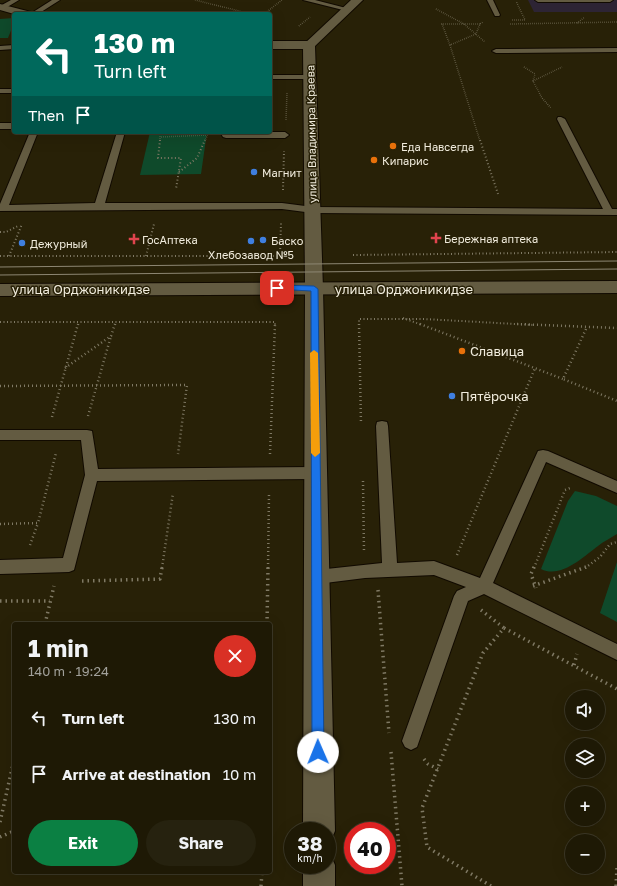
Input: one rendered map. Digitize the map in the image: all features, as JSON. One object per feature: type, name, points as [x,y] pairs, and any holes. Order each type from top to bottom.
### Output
[{"type":"street","points":[[272,45],[309,45],[352,4]]},
{"type":"street","points":[[1,8],[18,12]]},
{"type":"street","name":"улица Владимира Краева","points":[[309,45],[313,210],[319,822]]},
{"type":"street","name":"улица Орджоникидзе","points":[[0,290],[617,287]]},
{"type":"street","points":[[319,874],[319,886]]},
{"type":"lane","points":[[1,8],[16,0]]},
{"type":"lane","points":[[36,12],[57,0]]},
{"type":"lane","points":[[306,0],[352,4]]},
{"type":"lane","points":[[490,0],[497,15]]},
{"type":"lane","points":[[538,0],[610,0]]},
{"type":"lane","points":[[0,48],[12,47]]},
{"type":"lane","points":[[496,51],[617,50]]},
{"type":"lane","points":[[272,77],[310,77]]},
{"type":"lane","points":[[0,91],[12,91]]},
{"type":"lane","points":[[560,119],[613,212]]},
{"type":"lane","points":[[0,126],[12,126]]},
{"type":"lane","points":[[33,134],[2,208],[99,206],[282,206],[313,210],[613,212]]},
{"type":"lane","points":[[99,206],[120,134]]},
{"type":"lane","points":[[255,134],[285,135]]},
{"type":"lane","points":[[382,426],[390,570]]},
{"type":"lane","points":[[0,435],[87,435],[92,475],[69,565],[0,566]]},
{"type":"lane","points":[[411,741],[462,596],[484,586],[543,455],[617,487]]},
{"type":"lane","points":[[92,475],[316,473]]},
{"type":"lane","points":[[316,577],[365,571],[434,568],[484,586],[617,652]]},
{"type":"path","points":[[195,0],[243,12]]},
{"type":"path","points":[[267,12],[282,0]]},
{"type":"path","points":[[512,20],[525,20],[516,1]]},
{"type":"path","points":[[436,9],[464,24],[496,51],[535,74],[533,81],[542,98],[560,119]]},
{"type":"path","points":[[577,23],[584,17]]},
{"type":"path","points":[[508,24],[617,22]]},
{"type":"path","points":[[438,24],[487,24]]},
{"type":"path","points":[[442,24],[504,211]]},
{"type":"path","points":[[450,45],[476,34],[480,24]]},
{"type":"path","points":[[146,256],[154,224],[173,206],[181,158],[158,158],[160,137],[207,136],[219,134]]},
{"type":"path","points":[[179,172],[191,165],[198,158],[207,136]]},
{"type":"path","points":[[8,256],[22,224]]},
{"type":"path","points":[[353,255],[617,252]]},
{"type":"path","points":[[0,256],[280,256]]},
{"type":"path","points":[[400,317],[617,400]]},
{"type":"path","points":[[361,430],[359,319],[400,317],[586,329],[617,328]]},
{"type":"path","points":[[0,322],[275,322]]},
{"type":"path","points":[[0,524],[38,523],[65,368],[79,322]]},
{"type":"path","points":[[83,435],[116,322]]},
{"type":"path","points":[[563,379],[586,329]]},
{"type":"path","points":[[65,368],[111,336]]},
{"type":"path","points":[[449,573],[535,368]]},
{"type":"path","points":[[362,476],[365,571],[377,584],[390,735]]},
{"type":"path","points":[[537,591],[531,574],[565,490],[576,486]]},
{"type":"path","points":[[527,585],[534,586],[582,569],[600,557],[610,544],[617,542]]},
{"type":"path","points":[[45,622],[59,566]]},
{"type":"path","points":[[462,596],[504,628],[617,689]]},
{"type":"path","points":[[0,601],[50,601]]},
{"type":"path","points":[[491,886],[427,847],[422,808],[483,653],[504,628]]},
{"type":"path","points":[[391,751],[402,886]]},
{"type":"path","points":[[0,822],[12,769]]},
{"type":"path","points":[[0,837],[12,831]]},
{"type":"path","points":[[616,886],[617,868]]},
{"type":"path","points":[[261,886],[262,874]]},
{"type":"shaded area","points":[[528,0],[617,0],[617,12],[534,12]]},
{"type":"green space","points":[[12,18],[12,28],[8,38],[0,38],[0,19]]},
{"type":"green space","points":[[150,134],[207,134],[201,174],[140,175]]},
{"type":"green space","points":[[575,491],[596,496],[617,506],[617,534],[600,544],[579,561],[564,569],[549,571],[541,569],[568,501]]},
{"type":"green space","points":[[617,562],[617,622],[600,613]]},
{"type":"tram line","points":[[0,267],[617,261]]},
{"type":"tram line","points":[[0,275],[617,269]]},
{"type":"slow traffic","points":[[314,353],[315,453]]},
{"type":"place","name":"Еда Навсегда","points":[[393,146]]},
{"type":"place","name":"Кипарис","points":[[374,160]]},
{"type":"place","name":"Магнит","points":[[254,172]]},
{"type":"place","name":"Бережная аптека","points":[[436,238]]},
{"type":"place","name":"ГосАптека","points":[[134,239]]},
{"type":"place","name":"Баско","points":[[263,240]]},
{"type":"place","name":"Хлебозавод №5","points":[[251,241]]},
{"type":"place","name":"Дежурный","points":[[22,243]]},
{"type":"place","name":"Славица","points":[[462,351]]},
{"type":"place","name":"Пятёрочка","points":[[452,396]]},
{"type":"route","points":[[277,288],[314,289],[318,752]]}]
